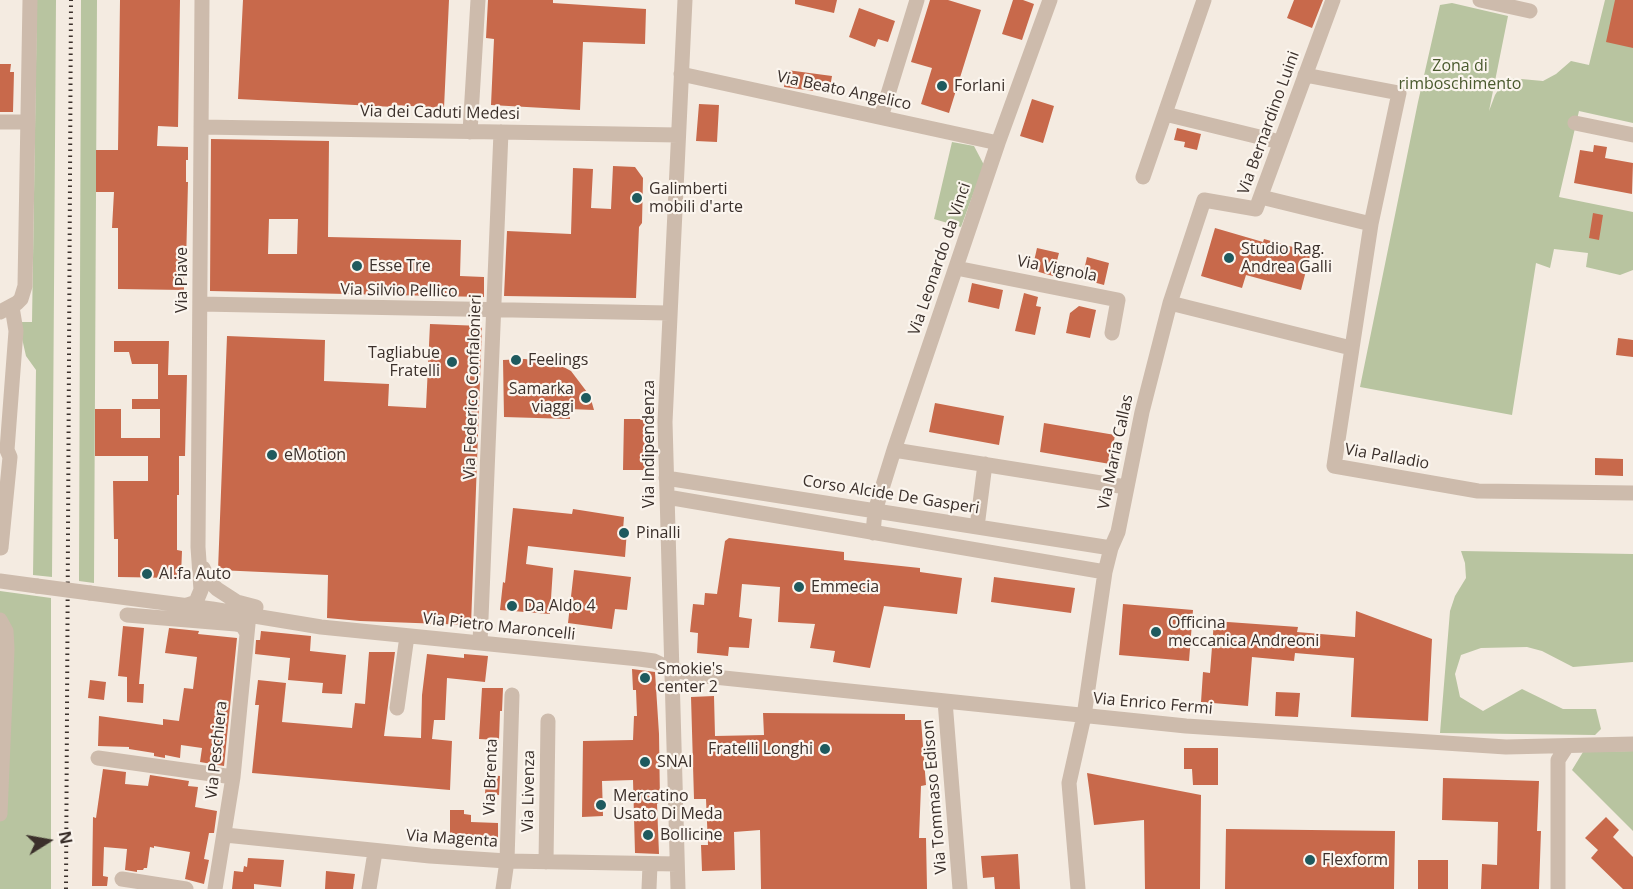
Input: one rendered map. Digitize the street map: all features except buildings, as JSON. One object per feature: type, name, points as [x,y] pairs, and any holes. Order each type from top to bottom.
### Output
[{"type":"street","points":[[1,548],[10,457],[7,450],[16,331],[6,309],[21,299],[25,286],[30,0]]},
{"type":"street","name":"Via Piave","points":[[198,554],[202,0]]},
{"type":"street","points":[[470,132],[478,0]]},
{"type":"street","name":"Via Indipendenza","points":[[678,889],[665,415],[685,0]]},
{"type":"street","points":[[881,117],[917,0]]},
{"type":"street","name":"Via Leonardo da Vinci","points":[[873,533],[875,511],[894,450],[998,142],[1050,0]]},
{"type":"street","points":[[1143,177],[1204,0]]},
{"type":"street","name":"Via Bernardino Luini","points":[[1204,200],[1256,209],[1333,0]]},
{"type":"street","points":[[1480,0],[1530,11]]},
{"type":"street","name":"Via Beato Angelico","points":[[681,75],[998,142]]},
{"type":"street","points":[[1170,303],[1351,348],[1371,225],[1399,93],[1305,75]]},
{"type":"street","points":[[1165,114],[1280,142]]},
{"type":"street","points":[[0,122],[28,122]]},
{"type":"street","points":[[1575,123],[1633,135]]},
{"type":"street","name":"Via dei Caduti Medesi","points":[[201,127],[678,135]]},
{"type":"street","name":"Via Federico Confalonieri","points":[[480,643],[501,132]]},
{"type":"street","points":[[1261,197],[1371,225]]},
{"type":"street","name":"Via Maria Callas","points":[[1078,889],[1069,783],[1084,716],[1105,572],[1118,532],[1142,412],[1170,303],[1204,200]]},
{"type":"street","name":"Via Vignola","points":[[956,268],[1118,300],[1112,333]]},
{"type":"street","name":"Via Silvio Pellico","points":[[200,304],[669,313]]},
{"type":"street","name":"Via Palladio","points":[[1351,348],[1334,466],[1478,491],[1633,493]]},
{"type":"street","points":[[894,450],[1126,487]]},
{"type":"street","points":[[977,527],[985,465]]},
{"type":"street","name":"Corso Alcide De Gasperi","points":[[666,478],[1111,548]]},
{"type":"street","points":[[667,497],[1105,572]]},
{"type":"street","points":[[164,603],[182,599],[191,590],[197,574],[198,554]]},
{"type":"street","points":[[184,606],[196,602],[200,594],[198,554]]},
{"type":"street","name":"Via Pietro Maroncelli","points":[[198,554],[210,581],[225,595],[237,602],[284,613],[321,627]]},
{"type":"street","name":"Via Pietro Maroncelli","points":[[0,581],[321,627],[639,658],[654,661],[671,669]]},
{"type":"street","points":[[127,615],[236,624],[242,625],[247,633]]},
{"type":"street","name":"Via Peschiera","points":[[215,889],[233,777],[249,615]]},
{"type":"street","points":[[0,620],[6,631],[8,649],[0,814]]},
{"type":"street","points":[[397,708],[407,636]]},
{"type":"street","name":"Via Enrico Fermi","points":[[671,669],[695,675],[1186,726],[1506,747],[1633,744]]},
{"type":"street","name":"Via Brenta","points":[[503,889],[507,861],[512,695]]},
{"type":"street","name":"Via Tommaso Edison","points":[[945,702],[960,889]]},
{"type":"street","name":"Via Livenza","points":[[546,862],[548,721]]},
{"type":"street","points":[[1558,889],[1558,760],[1567,746]]},
{"type":"street","points":[[98,758],[233,777]]},
{"type":"street","name":"Via Magenta","points":[[225,835],[375,852],[507,861],[677,864]]},
{"type":"street","points":[[369,889],[375,852]]},
{"type":"street","points":[[649,889],[650,864]]},
{"type":"street","points":[[122,879],[186,889]]},
{"type":"green space","points":[[37,0],[56,0],[52,577],[33,575],[36,370],[26,356],[21,334],[21,322],[32,322]]},
{"type":"green space","points":[[81,0],[97,0],[94,583],[79,581]]},
{"type":"green space","name":"Zona di rimboschimento","points":[[1605,0],[1633,0],[1633,123],[1579,111],[1559,197],[1633,212],[1633,270],[1620,275],[1586,267],[1588,253],[1554,249],[1550,268],[1536,263],[1512,415],[1360,387],[1440,5],[1452,3],[1508,16],[1489,111],[1502,84],[1510,78],[1543,81],[1556,74],[1571,61],[1589,65]]},
{"type":"green space","points":[[952,142],[974,146],[984,165],[961,227],[934,219]]},
{"type":"green space","points":[[1461,551],[1633,554],[1633,662],[1573,667],[1542,651],[1527,647],[1481,648],[1461,655],[1455,674],[1460,697],[1483,711],[1522,689],[1563,709],[1596,709],[1601,729],[1595,735],[1440,733],[1450,611],[1455,596],[1466,578]]},
{"type":"green space","points":[[0,591],[51,598],[51,889],[0,889]]},
{"type":"green space","points":[[1633,751],[1633,831],[1572,770],[1583,752]]},
{"type":"railway","points":[[66,889],[71,0]]},
{"type":"place","name":"Forlani","points":[[942,86]]},
{"type":"place","name":"Galimberti mobili d'arte","points":[[637,198]]},
{"type":"place","name":"Studio Rag. Andrea Galli","points":[[1229,258]]},
{"type":"place","name":"Esse Tre","points":[[357,266]]},
{"type":"place","name":"Feelings","points":[[516,360]]},
{"type":"place","name":"Tagliabue Fratelli","points":[[452,362]]},
{"type":"place","name":"Samarka viaggi","points":[[586,398]]},
{"type":"place","name":"eMotion","points":[[272,455]]},
{"type":"place","name":"Pinalli","points":[[624,533]]},
{"type":"place","name":"Al.fa Auto","points":[[147,574]]},
{"type":"place","name":"Emmecia","points":[[799,587]]},
{"type":"place","name":"Da Aldo 4","points":[[512,606]]},
{"type":"place","name":"Officina meccanica Andreoni","points":[[1156,632]]},
{"type":"place","name":"Smokie's center 2","points":[[645,678]]},
{"type":"place","name":"Fratelli Longhi","points":[[825,749]]},
{"type":"place","name":"SNAI","points":[[645,762]]},
{"type":"place","name":"Mercatino Usato Di Meda","points":[[601,805]]},
{"type":"place","name":"Bollicine","points":[[648,835]]},
{"type":"place","name":"Flexform","points":[[1310,860]]}]
